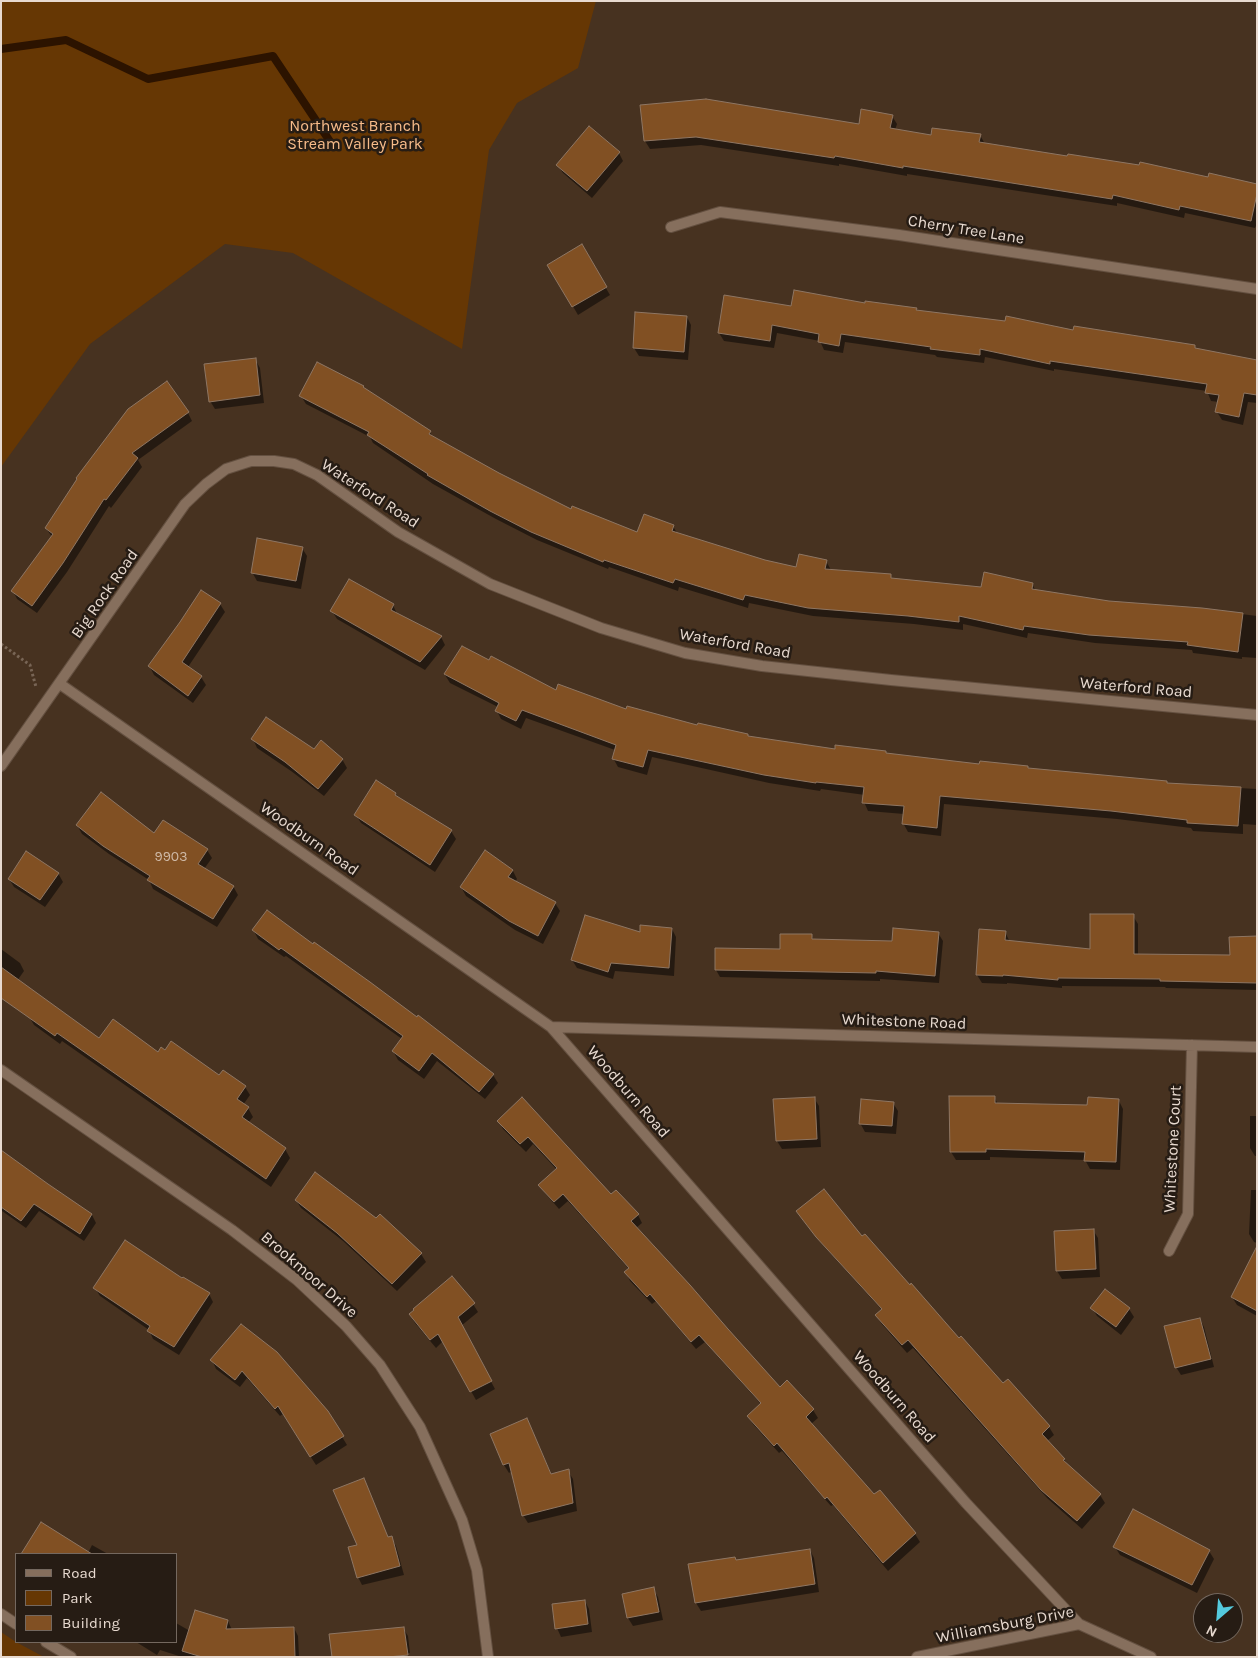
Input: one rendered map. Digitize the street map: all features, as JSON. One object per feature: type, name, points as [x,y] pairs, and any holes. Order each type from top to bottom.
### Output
[{"type":"street","name":"Cherry Tree Lane","points":[[671,227],[720,212],[899,235],[1257,289]]},
{"type":"street","name":"Waterford Road","points":[[252,461],[274,460],[294,464],[318,475],[398,532],[490,584],[601,628],[686,653],[762,666],[1257,715]]},
{"type":"street","name":"Big Rock Road","points":[[1,766],[185,504],[206,484],[226,469],[252,461]]},
{"type":"street","name":"Woodburn Road","points":[[60,684],[551,1027],[966,1503],[1080,1624]]},
{"type":"street","name":"Whitestone Road","points":[[551,1027],[1257,1047]]},
{"type":"street","name":"Whitestone Court","points":[[1169,1251],[1188,1214],[1192,1045]]},
{"type":"street","name":"Brookmoor Drive","points":[[1,1070],[232,1230],[297,1280],[346,1326],[380,1365],[420,1427],[462,1520],[477,1570],[488,1657]]},
{"type":"street","points":[[1,1614],[15,1623]]},
{"type":"street","name":"Williamsburg Drive","points":[[917,1657],[1080,1624],[1151,1657]]},
{"type":"street","points":[[48,1643],[71,1657]]},
{"type":"path","points":[[1,644],[30,665],[35,686],[50,698]]},
{"type":"green space","name":"Northwest Branch Stream Valley Park","points":[[1,1],[596,1],[578,68],[517,103],[489,150],[462,349],[293,253],[225,244],[90,344],[1,467]]},
{"type":"green space","points":[[1,1632],[15,1643],[44,1657],[1,1657]]},
{"type":"building","points":[[706,99],[859,124],[861,109],[893,115],[890,128],[931,135],[932,128],[981,134],[979,142],[1139,165],[1140,162],[1208,177],[1209,173],[1257,184],[1257,194],[1251,221],[1180,206],[1179,210],[1113,195],[1112,199],[903,166],[903,168],[835,156],[834,158],[696,137],[644,141],[640,105]]},
{"type":"building","points":[[589,126],[620,152],[587,191],[556,165]]},
{"type":"building","points":[[582,244],[607,287],[572,307],[547,265]]},
{"type":"building","points":[[794,290],[865,303],[865,301],[917,308],[916,310],[1005,321],[1006,316],[1073,330],[1074,326],[1195,345],[1195,348],[1257,360],[1257,395],[1244,393],[1239,417],[1215,412],[1219,395],[1205,393],[1207,384],[1050,361],[1050,364],[980,349],[980,355],[930,349],[931,347],[841,334],[839,346],[818,342],[819,334],[772,325],[770,341],[718,333],[724,295],[791,306]]},
{"type":"building","points":[[635,312],[687,316],[684,352],[633,348]]},
{"type":"building","points":[[256,358],[260,395],[209,402],[204,364]]},
{"type":"building","points":[[317,362],[364,386],[431,431],[429,434],[499,473],[571,509],[572,506],[637,532],[644,514],[674,525],[672,531],[765,560],[796,567],[799,554],[827,560],[825,569],[891,574],[891,578],[981,587],[984,572],[1033,583],[1032,589],[1109,601],[1243,613],[1238,652],[1187,645],[1188,642],[1089,635],[1024,626],[1023,630],[959,616],[959,622],[808,608],[745,595],[743,600],[675,579],[673,583],[604,560],[603,562],[531,532],[490,511],[427,475],[367,435],[369,432],[299,396]]},
{"type":"building","points":[[167,381],[189,412],[132,453],[138,458],[106,500],[104,499],[63,563],[32,606],[11,591],[53,534],[45,528],[76,478],[128,409]]},
{"type":"building","points":[[257,538],[303,547],[296,581],[251,573]]},
{"type":"building","points":[[349,579],[394,604],[391,610],[442,636],[420,662],[330,611]]},
{"type":"building","points":[[201,590],[221,603],[182,662],[202,676],[188,696],[148,666]]},
{"type":"building","points":[[462,646],[489,660],[491,656],[556,690],[558,684],[626,709],[627,706],[697,725],[698,723],[748,734],[748,736],[835,749],[835,745],[979,764],[980,761],[1028,766],[1028,768],[1167,781],[1167,783],[1241,787],[1238,826],[1187,823],[1187,820],[1111,811],[940,796],[937,828],[902,824],[904,806],[862,803],[864,787],[816,783],[764,775],[648,750],[643,767],[612,759],[616,745],[522,710],[516,721],[495,711],[499,703],[444,674]]},
{"type":"building","points":[[266,717],[314,749],[321,740],[343,759],[318,789],[285,762],[251,739]]},
{"type":"building","points":[[376,780],[396,793],[395,795],[452,830],[430,865],[354,815]]},
{"type":"building","points":[[101,792],[154,833],[163,820],[208,849],[198,864],[234,886],[213,919],[147,880],[150,876],[103,846],[76,825]]},
{"type":"building","points":[[485,850],[513,870],[508,877],[556,902],[538,936],[509,921],[460,887]]},
{"type":"building","points":[[26,851],[59,873],[40,900],[8,879]]},
{"type":"building","points":[[267,910],[417,1017],[418,1015],[494,1074],[479,1092],[432,1053],[419,1071],[392,1051],[403,1036],[281,948],[279,950],[252,930]]},
{"type":"building","points":[[1090,914],[1134,914],[1134,954],[1230,955],[1229,937],[1257,936],[1257,983],[1160,981],[1160,979],[1058,978],[1058,980],[1003,975],[976,975],[979,929],[1006,931],[1005,940],[1090,949]]},
{"type":"building","points":[[585,915],[640,932],[640,925],[672,928],[669,968],[611,963],[608,972],[571,960]]},
{"type":"building","points":[[893,928],[939,932],[935,976],[876,971],[876,973],[715,970],[715,948],[780,949],[780,934],[812,934],[812,939],[892,941]]},
{"type":"building","points":[[1,967],[99,1038],[113,1019],[158,1052],[161,1047],[165,1050],[171,1041],[219,1075],[223,1070],[246,1086],[237,1099],[249,1107],[242,1117],[286,1148],[266,1179],[57,1033],[55,1036],[1,998]]},
{"type":"building","points":[[949,1096],[995,1096],[995,1103],[1087,1105],[1088,1097],[1119,1099],[1116,1162],[1084,1161],[1085,1152],[986,1149],[986,1152],[950,1152]]},
{"type":"building","points":[[522,1097],[611,1194],[616,1190],[639,1214],[631,1221],[780,1387],[787,1380],[814,1409],[806,1417],[874,1494],[880,1490],[916,1533],[883,1563],[827,1497],[825,1499],[777,1443],[774,1446],[747,1416],[761,1403],[699,1335],[691,1342],[650,1294],[647,1297],[624,1272],[629,1268],[563,1194],[554,1202],[538,1185],[557,1168],[528,1137],[520,1144],[497,1121]]},
{"type":"building","points":[[815,1097],[817,1139],[776,1141],[773,1099]]},
{"type":"building","points":[[861,1099],[894,1102],[892,1126],[859,1124]]},
{"type":"building","points":[[1,1150],[92,1214],[80,1234],[34,1204],[21,1221],[1,1207]]},
{"type":"building","points":[[315,1172],[376,1218],[380,1214],[422,1253],[392,1284],[337,1233],[295,1200]]},
{"type":"building","points":[[824,1189],[862,1236],[865,1234],[959,1338],[961,1336],[1003,1383],[1008,1379],[1050,1426],[1042,1434],[1065,1459],[1063,1460],[1101,1494],[1077,1521],[1041,1490],[908,1340],[902,1345],[875,1315],[882,1309],[816,1237],[796,1211]]},
{"type":"building","points":[[1094,1229],[1096,1269],[1056,1271],[1054,1231]]},
{"type":"building","points":[[125,1240],[182,1278],[210,1293],[174,1347],[147,1331],[150,1326],[93,1288]]},
{"type":"building","points":[[1257,1246],[1257,1311],[1231,1297]]},
{"type":"building","points":[[452,1276],[475,1303],[458,1317],[492,1381],[470,1392],[438,1334],[430,1340],[409,1314]]},
{"type":"building","points":[[1105,1289],[1130,1308],[1116,1327],[1090,1308]]},
{"type":"building","points":[[1200,1318],[1211,1359],[1175,1368],[1164,1326]]},
{"type":"building","points":[[241,1324],[277,1352],[328,1411],[344,1436],[310,1457],[278,1406],[275,1409],[242,1371],[235,1380],[210,1360]]},
{"type":"building","points":[[527,1418],[551,1474],[569,1469],[573,1503],[522,1516],[509,1463],[503,1465],[490,1434]]},
{"type":"building","points":[[364,1478],[388,1537],[392,1536],[400,1566],[357,1578],[348,1547],[357,1545],[333,1490]]},
{"type":"building","points":[[1133,1509],[1210,1550],[1192,1585],[1113,1547]]},
{"type":"building","points":[[41,1522],[90,1553],[22,1553]]},
{"type":"building","points":[[810,1549],[815,1584],[695,1603],[688,1564],[735,1557],[736,1560]]},
{"type":"building","points":[[654,1587],[659,1612],[627,1618],[622,1594]]},
{"type":"building","points":[[585,1600],[588,1624],[555,1629],[552,1604]]},
{"type":"building","points":[[195,1610],[228,1620],[226,1629],[294,1627],[295,1657],[202,1657],[182,1651]]},
{"type":"building","points":[[404,1627],[408,1655],[332,1657],[329,1634]]},
{"type":"waterway","points":[[1,49],[66,40],[148,79],[273,56],[333,146]]}]
